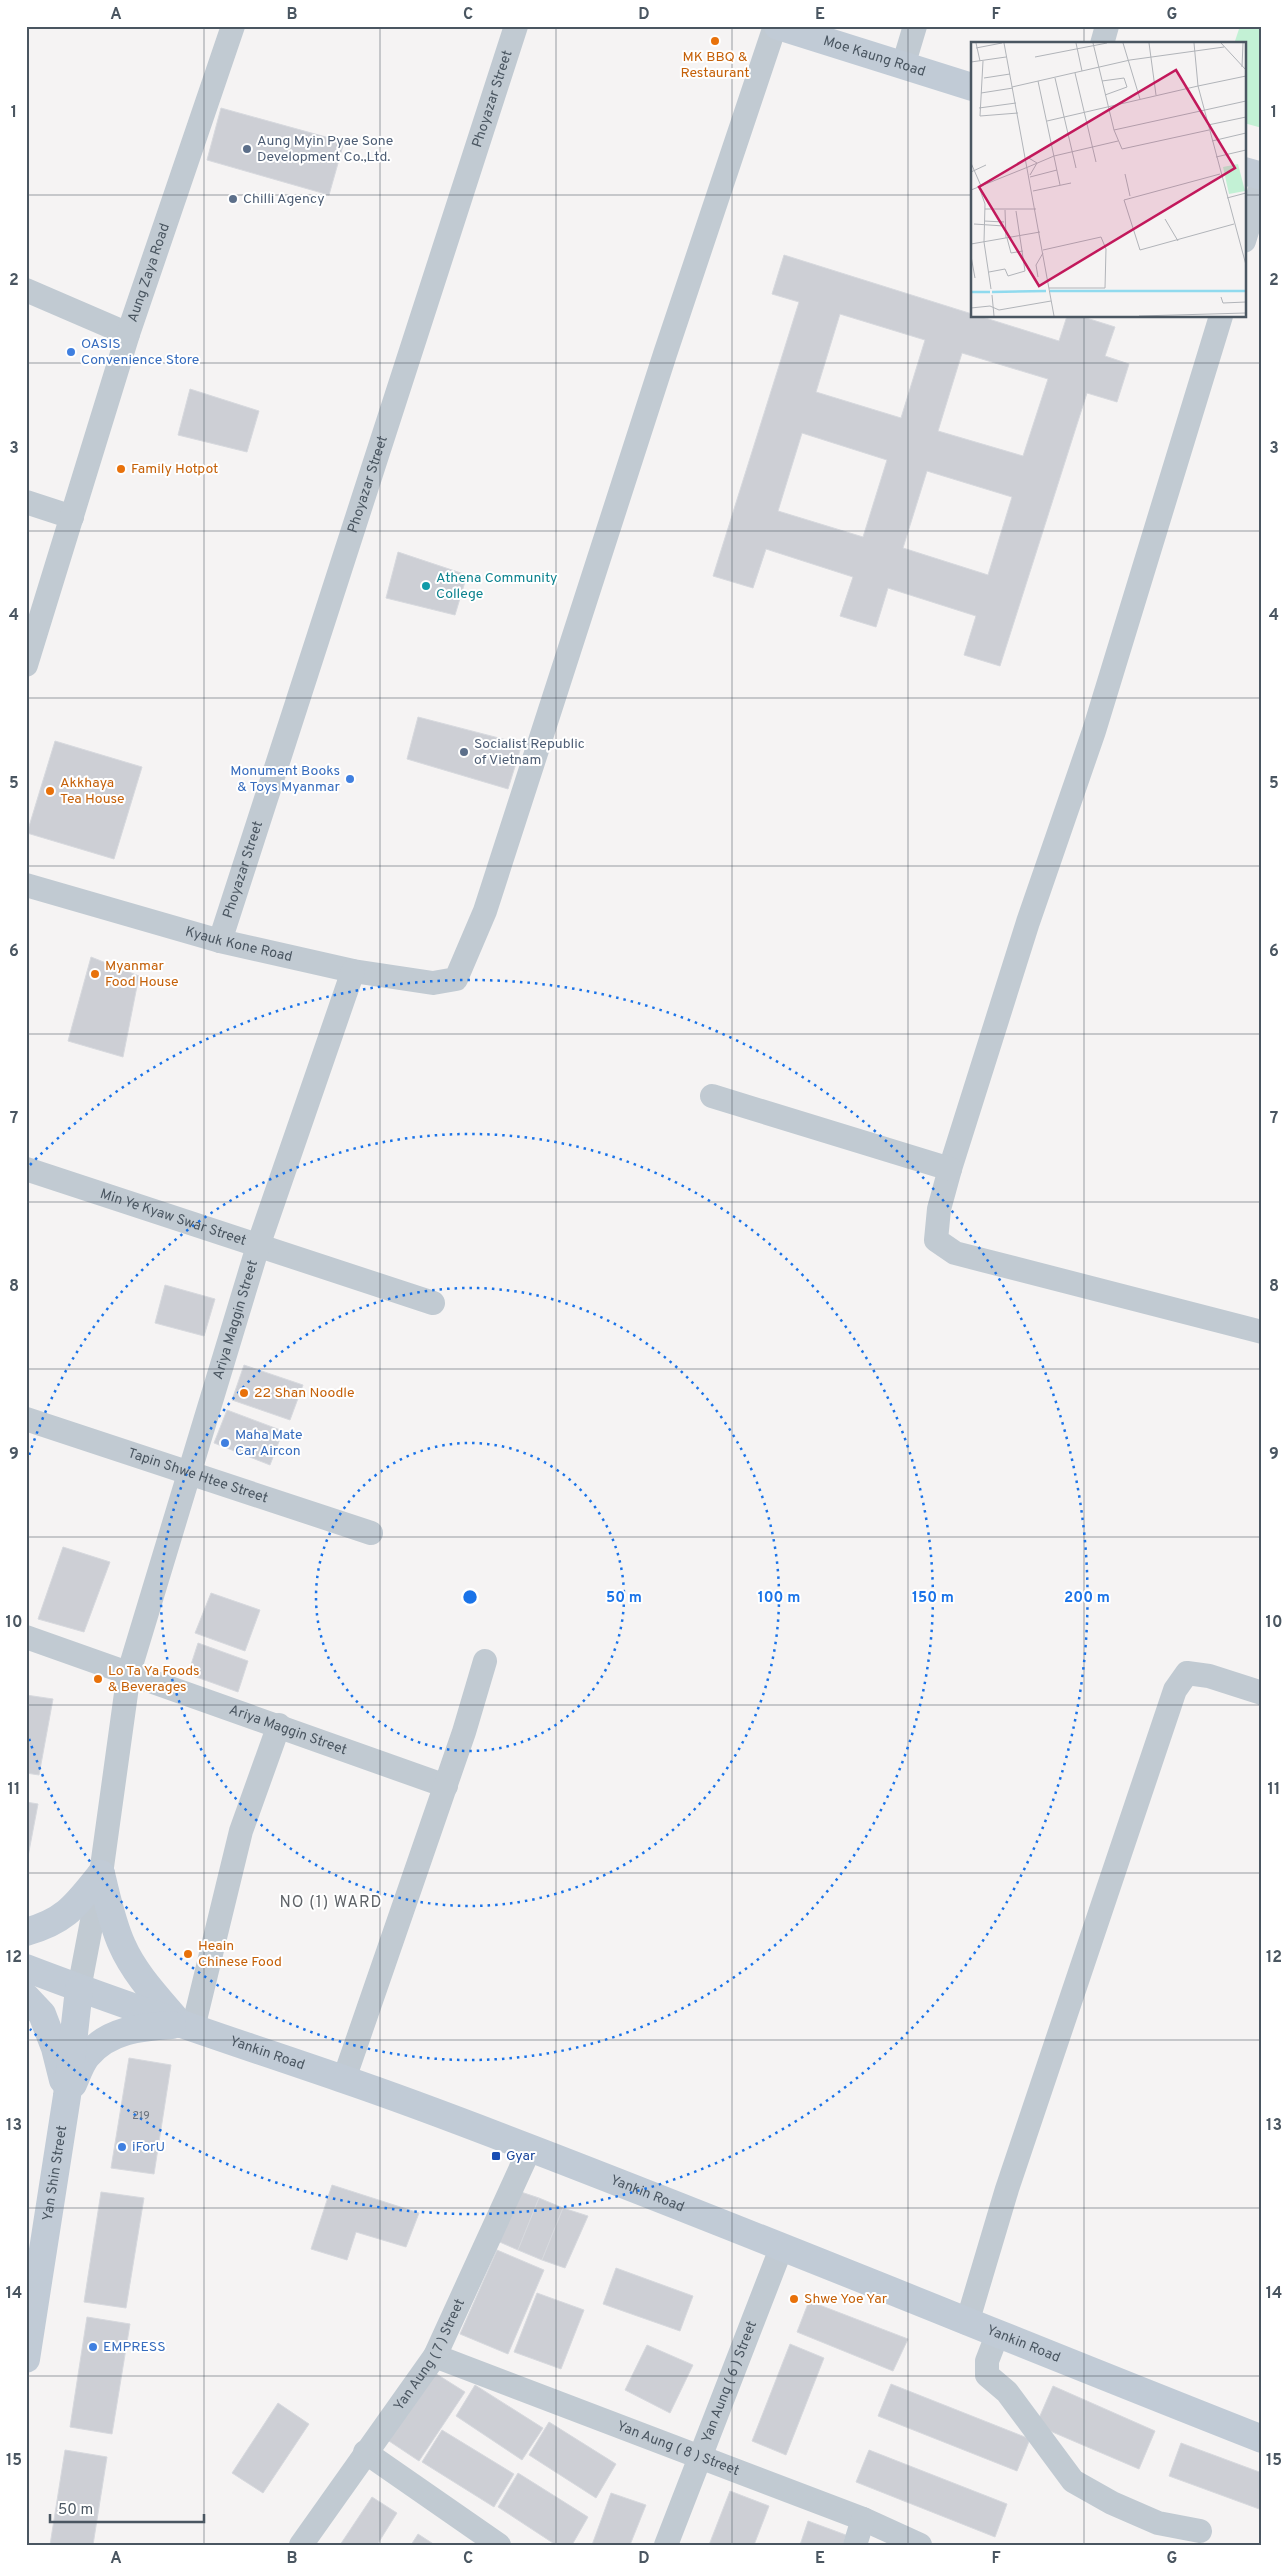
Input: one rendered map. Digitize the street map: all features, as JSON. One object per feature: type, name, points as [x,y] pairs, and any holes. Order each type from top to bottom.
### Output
[{"type":"main road","name":"Moe Kaung Road","points":[[777,26],[971,87]]},
{"type":"main road","points":[[1246,172],[1262,176]]},
{"type":"main road","points":[[26,1932],[49,1926],[69,1912],[101,1874]]},
{"type":"main road","points":[[101,1874],[111,1914],[123,1946],[142,1978],[186,2026]]},
{"type":"main road","name":"Yankin Road","points":[[26,1968],[80,1989],[344,2079],[530,2148],[782,2246],[1262,2439]]},
{"type":"main road","name":"Yan Shin Street","points":[[26,2359],[67,2096],[80,1989]]},
{"type":"main road","points":[[26,1997],[42,2014],[55,2048],[67,2096]]},
{"type":"main road","points":[[67,2096],[86,2056],[106,2039],[129,2030],[186,2026]]},
{"type":"street","name":"Aung Zaya Road","points":[[26,665],[128,334],[233,26]]},
{"type":"street","name":"Phoyazar Street","points":[[220,942],[516,26]]},
{"type":"street","name":"Kyauk Kone Road","points":[[26,885],[220,942],[353,970],[433,983],[456,979],[485,911],[664,354],[777,26]]},
{"type":"street","points":[[903,66],[916,26]]},
{"type":"street","points":[[1103,42],[1107,26]]},
{"type":"street","points":[[1246,234],[1262,184]]},
{"type":"street","points":[[26,290],[128,334]]},
{"type":"street","points":[[1220,318],[1094,731],[1028,922],[950,1169],[938,1209],[936,1240],[955,1253],[1262,1332]]},
{"type":"street","points":[[26,502],[72,517]]},
{"type":"street","name":"Ariya Maggin Street","points":[[80,1989],[101,1874],[129,1672],[188,1471],[258,1246],[353,970]]},
{"type":"street","points":[[712,1096],[950,1169]]},
{"type":"street","name":"Min Ye Kyaw Swar Street","points":[[26,1169],[433,1303]]},
{"type":"street","name":"Tapin Shwe Htee Street","points":[[26,1419],[371,1533]]},
{"type":"street","points":[[26,1637],[129,1672]]},
{"type":"street","points":[[344,2079],[472,1710],[485,1661]]},
{"type":"street","name":"Ariya Maggin Street","points":[[129,1672],[446,1786]]},
{"type":"street","points":[[967,2322],[1010,2181],[1174,1690],[1187,1673],[1210,1676],[1262,1693]]},
{"type":"street","points":[[186,2026],[241,1831],[279,1725]]},
{"type":"street","name":"Yan Aung ( 7 ) Street","points":[[301,2545],[365,2452],[435,2356],[530,2148]]},
{"type":"street","name":"Yan Aung ( 6 ) Street","points":[[666,2545],[782,2246]]},
{"type":"street","points":[[997,2334],[987,2361],[987,2375],[1007,2392],[1073,2481],[1112,2504],[1158,2523],[1200,2531]]},
{"type":"street","name":"Yan Aung ( 8 ) Street","points":[[435,2356],[863,2519],[920,2545]]},
{"type":"street","points":[[365,2452],[474,2538],[499,2545]]},
{"type":"street","points":[[855,2545],[863,2519]]},
{"type":"green space","points":[[1240,26],[1262,26],[1262,128],[1246,124],[1246,42],[1235,42]]},
{"type":"building","points":[[221,108],[344,142],[329,195],[207,160]]},
{"type":"building","points":[[784,255],[971,314],[971,318],[985,318],[1059,341],[1066,318],[1086,318],[1115,327],[1105,356],[1129,364],[1117,402],[1087,393],[1000,666],[964,655],[976,616],[888,588],[876,627],[840,616],[853,577],[766,549],[753,588],[713,576],[799,302],[772,294]],"holes":[[[840,314],[925,340],[901,418],[816,392]],[[962,353],[1048,379],[1023,456],[938,431]],[[802,433],[887,460],[863,537],[778,511]],[[927,471],[1012,497],[988,575],[903,548]]]},
{"type":"building","points":[[190,389],[259,411],[247,452],[178,435]]},
{"type":"building","name":"Athena Community College","points":[[398,552],[467,575],[455,615],[386,598]]},
{"type":"building","name":"Socialist Republic of Vietnam","points":[[418,717],[522,744],[508,789],[407,759]]},
{"type":"building","points":[[55,741],[142,767],[114,859],[27,833]]},
{"type":"building","points":[[91,957],[139,976],[123,1057],[68,1041]]},
{"type":"building","points":[[165,1285],[215,1299],[204,1336],[155,1323]]},
{"type":"building","points":[[244,1365],[303,1385],[290,1420],[232,1400]]},
{"type":"building","points":[[227,1410],[283,1431],[270,1465],[214,1443]]},
{"type":"building","points":[[63,1547],[110,1562],[84,1632],[38,1619]]},
{"type":"building","points":[[211,1593],[260,1610],[245,1651],[195,1633]]},
{"type":"building","points":[[198,1643],[248,1661],[238,1692],[188,1674]]},
{"type":"building","points":[[26,1695],[53,1699],[39,1775],[26,1773]]},
{"type":"building","points":[[26,1802],[38,1804],[26,1867]]},
{"type":"building","points":[[129,2058],[171,2065],[154,2174],[111,2168]]},
{"type":"building","points":[[332,2185],[419,2213],[406,2247],[356,2232],[347,2260],[311,2249]]},
{"type":"building","points":[[515,2190],[539,2198],[518,2250],[495,2240]]},
{"type":"building","points":[[101,2192],[144,2198],[126,2308],[84,2302]]},
{"type":"building","points":[[539,2198],[563,2208],[542,2260],[518,2250]]},
{"type":"building","points":[[563,2208],[588,2216],[565,2268],[542,2260]]},
{"type":"building","points":[[497,2250],[544,2270],[508,2354],[460,2334]]},
{"type":"building","points":[[616,2268],[693,2296],[680,2331],[603,2304]]},
{"type":"building","points":[[537,2293],[584,2310],[561,2369],[514,2352]]},
{"type":"building","points":[[809,2301],[908,2339],[893,2371],[797,2332]]},
{"type":"building","points":[[87,2317],[130,2324],[112,2434],[70,2427]]},
{"type":"building","points":[[790,2344],[824,2358],[786,2455],[752,2441]]},
{"type":"building","points":[[647,2345],[693,2365],[670,2413],[625,2390]]},
{"type":"building","points":[[427,2368],[465,2392],[419,2461],[383,2437]]},
{"type":"building","points":[[891,2384],[1030,2439],[1017,2471],[878,2416]]},
{"type":"building","points":[[475,2385],[543,2428],[522,2460],[456,2416]]},
{"type":"building","points":[[1053,2386],[1155,2431],[1139,2469],[1036,2425]]},
{"type":"building","points":[[278,2403],[309,2424],[263,2493],[232,2473]]},
{"type":"building","points":[[549,2422],[616,2464],[596,2498],[529,2455]]},
{"type":"building","points":[[442,2430],[514,2474],[494,2507],[422,2462]]},
{"type":"building","points":[[1181,2443],[1262,2473],[1262,2510],[1169,2476]]},
{"type":"building","points":[[65,2450],[107,2457],[93,2545],[50,2545]]},
{"type":"building","points":[[869,2450],[1007,2504],[995,2537],[856,2482]]},
{"type":"building","points":[[518,2473],[588,2517],[572,2545],[556,2545],[498,2507]]},
{"type":"building","points":[[730,2491],[769,2506],[754,2545],[709,2545]]},
{"type":"building","points":[[611,2493],[646,2505],[630,2545],[592,2545]]},
{"type":"building","points":[[372,2497],[397,2513],[377,2545],[340,2545]]},
{"type":"building","points":[[808,2521],[846,2535],[843,2545],[800,2545]]},
{"type":"building","points":[[418,2534],[435,2545],[411,2545]]},
{"type":"place","name":"MK BBQ & Restaurant","points":[[715,41]]},
{"type":"place","name":"Aung Myin Pyae Sone Development Co.,Ltd.","points":[[247,149]]},
{"type":"place","name":"Chilli Agency","points":[[233,199]]},
{"type":"place","name":"OASIS Convenience Store","points":[[71,352]]},
{"type":"place","name":"Family Hotpot","points":[[121,469]]},
{"type":"place","name":"Athena Community College","points":[[426,586]]},
{"type":"place","name":"Socialist Republic of Vietnam","points":[[464,752]]},
{"type":"place","name":"Monument Books & Toys Myanmar","points":[[350,779]]},
{"type":"place","name":"Akkhaya Tea House","points":[[50,791]]},
{"type":"place","name":"Myanmar Food House","points":[[95,974]]},
{"type":"place","name":"22 Shan Noodle","points":[[244,1393]]},
{"type":"place","name":"Maha Mate Car Aircon","points":[[225,1443]]},
{"type":"place","name":"Lo Ta Ya Foods & Beverages","points":[[98,1679]]},
{"type":"place","name":"Heain Chinese Food","points":[[188,1954]]},
{"type":"place","name":"iForU","points":[[122,2147]]},
{"type":"place","name":"Gyar","points":[[496,2156]]},
{"type":"place","name":"Shwe Yoe Yar","points":[[794,2299]]},
{"type":"place","name":"EMPRESS","points":[[93,2347]]},
{"type":"district","name":"NO (1) WARD","points":[[331,1903]]}]
